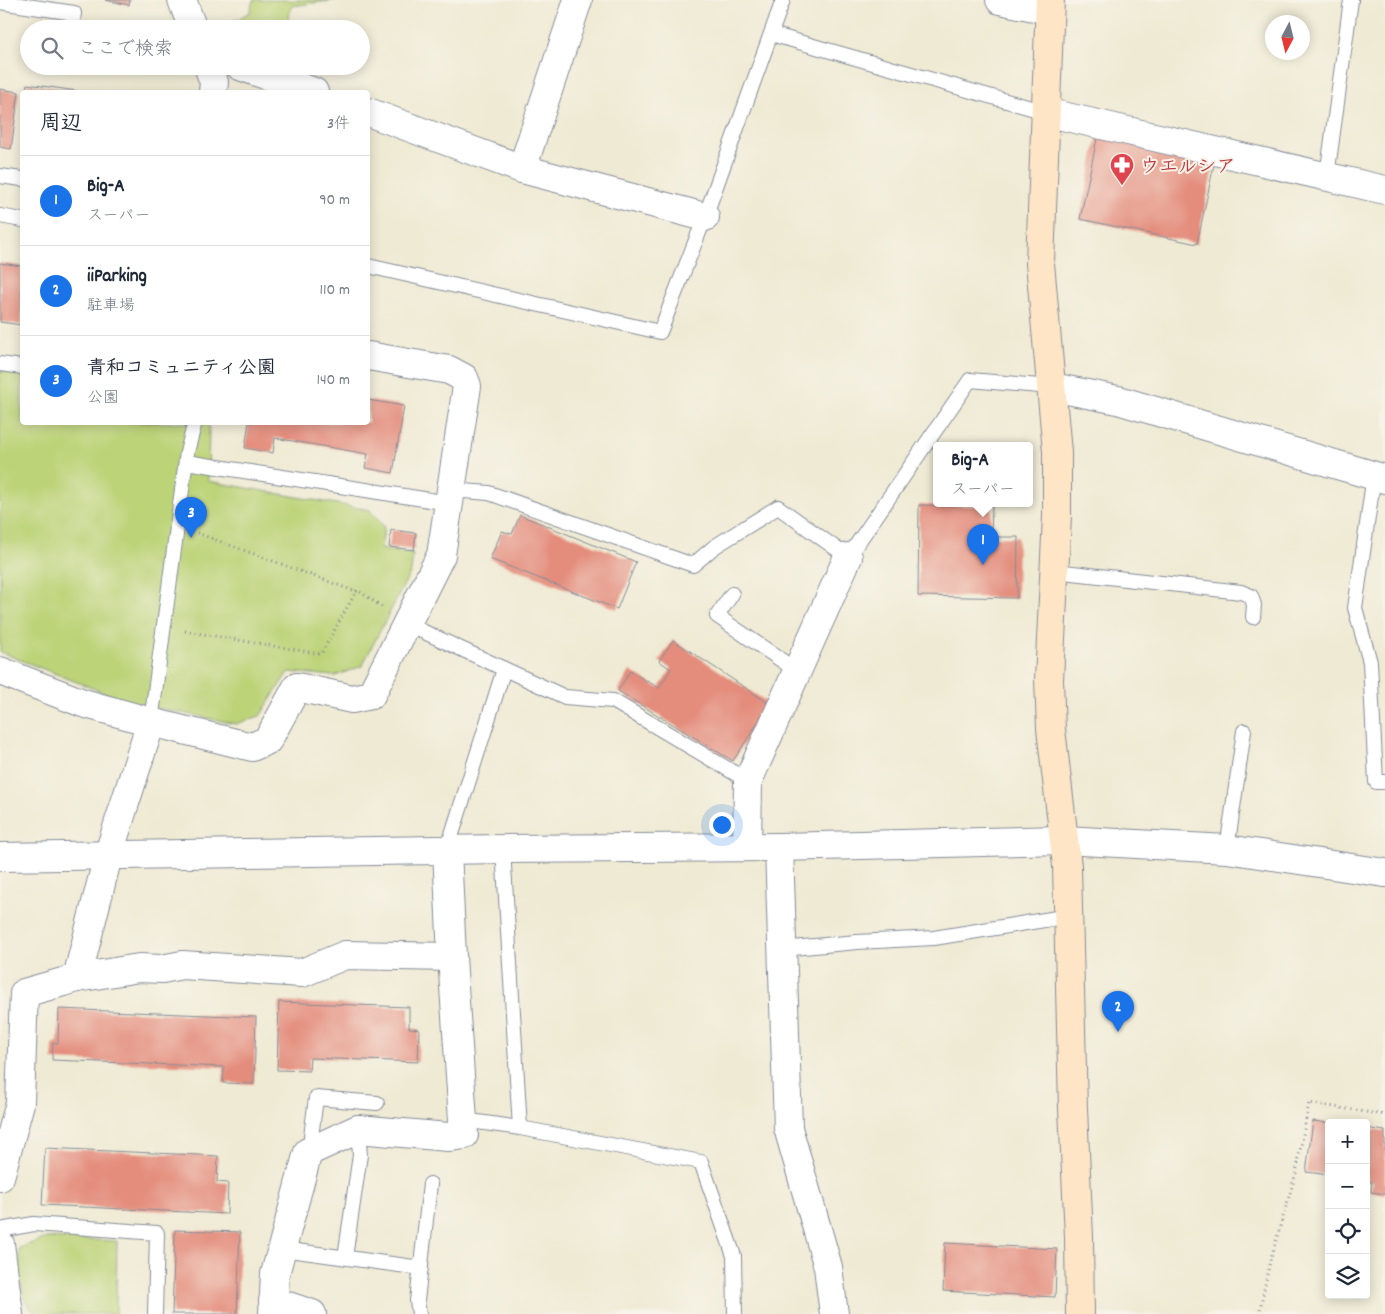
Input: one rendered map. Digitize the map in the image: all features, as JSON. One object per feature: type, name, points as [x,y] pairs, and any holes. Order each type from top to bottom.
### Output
[{"type":"street","points":[[182,0],[190,20]]},
{"type":"street","points":[[522,169],[578,0]]},
{"type":"street","points":[[1000,0],[1049,5],[1040,263],[1057,452],[1057,516],[1050,646],[1050,704],[1067,866],[1080,1314]]},
{"type":"street","points":[[211,75],[214,90]]},
{"type":"street","points":[[266,75],[308,90]]},
{"type":"street","points":[[1045,112],[1385,190]]},
{"type":"street","points":[[370,113],[522,169],[705,217]]},
{"type":"street","points":[[0,671],[83,703],[252,747],[268,740],[297,687],[352,699],[371,695],[441,555],[467,386],[464,378],[449,370],[370,356]]},
{"type":"street","points":[[1052,387],[1118,400],[1379,477]]},
{"type":"street","points":[[747,847],[748,781],[848,557]]},
{"type":"street","points":[[77,978],[108,856],[151,722]]},
{"type":"street","points":[[0,857],[503,848],[779,847],[1064,840],[1227,849],[1385,873]]},
{"type":"street","points":[[779,847],[788,1128],[828,1267],[834,1314]]},
{"type":"street","points":[[312,1314],[273,1308],[275,1274],[308,1152],[358,1129],[448,1137],[464,1135],[447,850]]},
{"type":"street","points":[[0,1177],[20,1103],[24,993],[77,978],[139,968],[162,969],[182,965],[302,973],[344,956],[452,957]]},
{"type":"street","points":[[0,1244],[9,1314]]},
{"type":"lane","points":[[370,266],[660,332],[705,217],[783,0]]},
{"type":"lane","points":[[1327,176],[1352,0]]},
{"type":"lane","points":[[0,2],[74,13],[73,20]]},
{"type":"lane","points":[[770,34],[1045,112]]},
{"type":"lane","points":[[0,176],[20,180]]},
{"type":"lane","points":[[0,216],[20,220]]},
{"type":"lane","points":[[0,364],[20,367]]},
{"type":"lane","points":[[186,462],[450,497],[488,493],[692,566],[714,547],[778,507],[848,557],[970,380],[1052,387]]},
{"type":"lane","points":[[151,722],[186,462],[195,425]]},
{"type":"lane","points":[[1379,477],[1355,608],[1370,662],[1376,782],[1385,782]]},
{"type":"lane","points":[[1055,571],[1241,592],[1250,596],[1254,605],[1253,617]]},
{"type":"lane","points":[[732,594],[717,616],[797,671]]},
{"type":"lane","points":[[407,624],[565,697],[613,701],[748,781]]},
{"type":"lane","points":[[447,850],[504,669]]},
{"type":"lane","points":[[1227,849],[1244,731]]},
{"type":"lane","points":[[503,848],[520,1128]]},
{"type":"lane","points":[[782,949],[857,942],[934,938],[1069,916]]},
{"type":"lane","points":[[315,1149],[311,1137],[316,1098],[376,1103]]},
{"type":"lane","points":[[463,1120],[520,1128],[701,1162],[734,1256],[735,1314]]},
{"type":"lane","points":[[345,1257],[360,1155],[358,1129]]},
{"type":"lane","points":[[419,1314],[417,1301],[430,1184]]},
{"type":"lane","points":[[0,1230],[34,1224],[157,1232],[155,1314]]},
{"type":"lane","points":[[282,1249],[421,1268]]},
{"type":"path","points":[[177,526],[360,593]]},
{"type":"path","points":[[163,627],[320,654],[356,590],[407,624]]},
{"type":"path","points":[[1258,1314],[1270,1261],[1296,1173],[1309,1103],[1385,1115]]},
{"type":"green space","points":[[253,0],[336,0],[292,6],[288,20],[236,20],[250,12]]},
{"type":"green space","points":[[0,370],[20,374],[20,425],[209,425],[208,481],[370,510],[384,527],[381,549],[413,554],[411,571],[362,666],[335,676],[288,672],[260,716],[236,724],[128,702],[0,652]]},
{"type":"green space","points":[[46,1238],[117,1241],[116,1314],[38,1314],[31,1309],[26,1302],[21,1285],[19,1248]]},
{"type":"building","points":[[105,0],[130,0],[129,5]]},
{"type":"building","points":[[27,84],[71,90],[26,90]]},
{"type":"building","points":[[0,89],[19,92],[11,149],[0,147]]},
{"type":"building","points":[[1098,134],[1215,160],[1197,244],[1080,219]]},
{"type":"building","points":[[0,263],[20,266],[20,325],[0,322]]},
{"type":"building","points":[[370,400],[404,406],[393,473],[365,468],[368,454],[275,438],[273,453],[245,448],[249,425],[370,425]]},
{"type":"building","points":[[919,505],[933,505],[933,507],[992,507],[991,537],[1018,537],[1017,598],[918,596]]},
{"type":"building","points":[[520,515],[636,562],[617,609],[490,559],[502,531],[512,534]]},
{"type":"building","points":[[391,530],[416,533],[414,550],[389,547]]},
{"type":"building","points":[[673,640],[770,704],[733,761],[618,691],[630,671],[659,688],[671,669],[659,661]]},
{"type":"building","points":[[279,1002],[409,1007],[409,1028],[419,1029],[418,1062],[310,1058],[309,1071],[277,1070]]},
{"type":"building","points":[[59,1009],[256,1017],[254,1084],[223,1083],[224,1067],[52,1060],[53,1043],[58,1043]]},
{"type":"building","points":[[1313,1121],[1325,1122],[1325,1174],[1306,1172]]},
{"type":"building","points":[[1370,1129],[1385,1131],[1385,1194],[1371,1192],[1372,1182],[1370,1182]]},
{"type":"building","points":[[45,1148],[218,1156],[217,1182],[228,1183],[227,1214],[42,1205]]},
{"type":"building","points":[[175,1230],[240,1232],[237,1314],[172,1314]]},
{"type":"building","points":[[945,1243],[1057,1249],[1055,1297],[943,1291]]},
{"type":"place","name":"ウエルシア","points":[[1122,186]]},
{"type":"place","name":"青和コミュニティ公園","points":[[191,538]]},
{"type":"place","name":"Big-A","points":[[983,565]]},
{"type":"place","name":"iiParking","points":[[1118,1032]]}]
